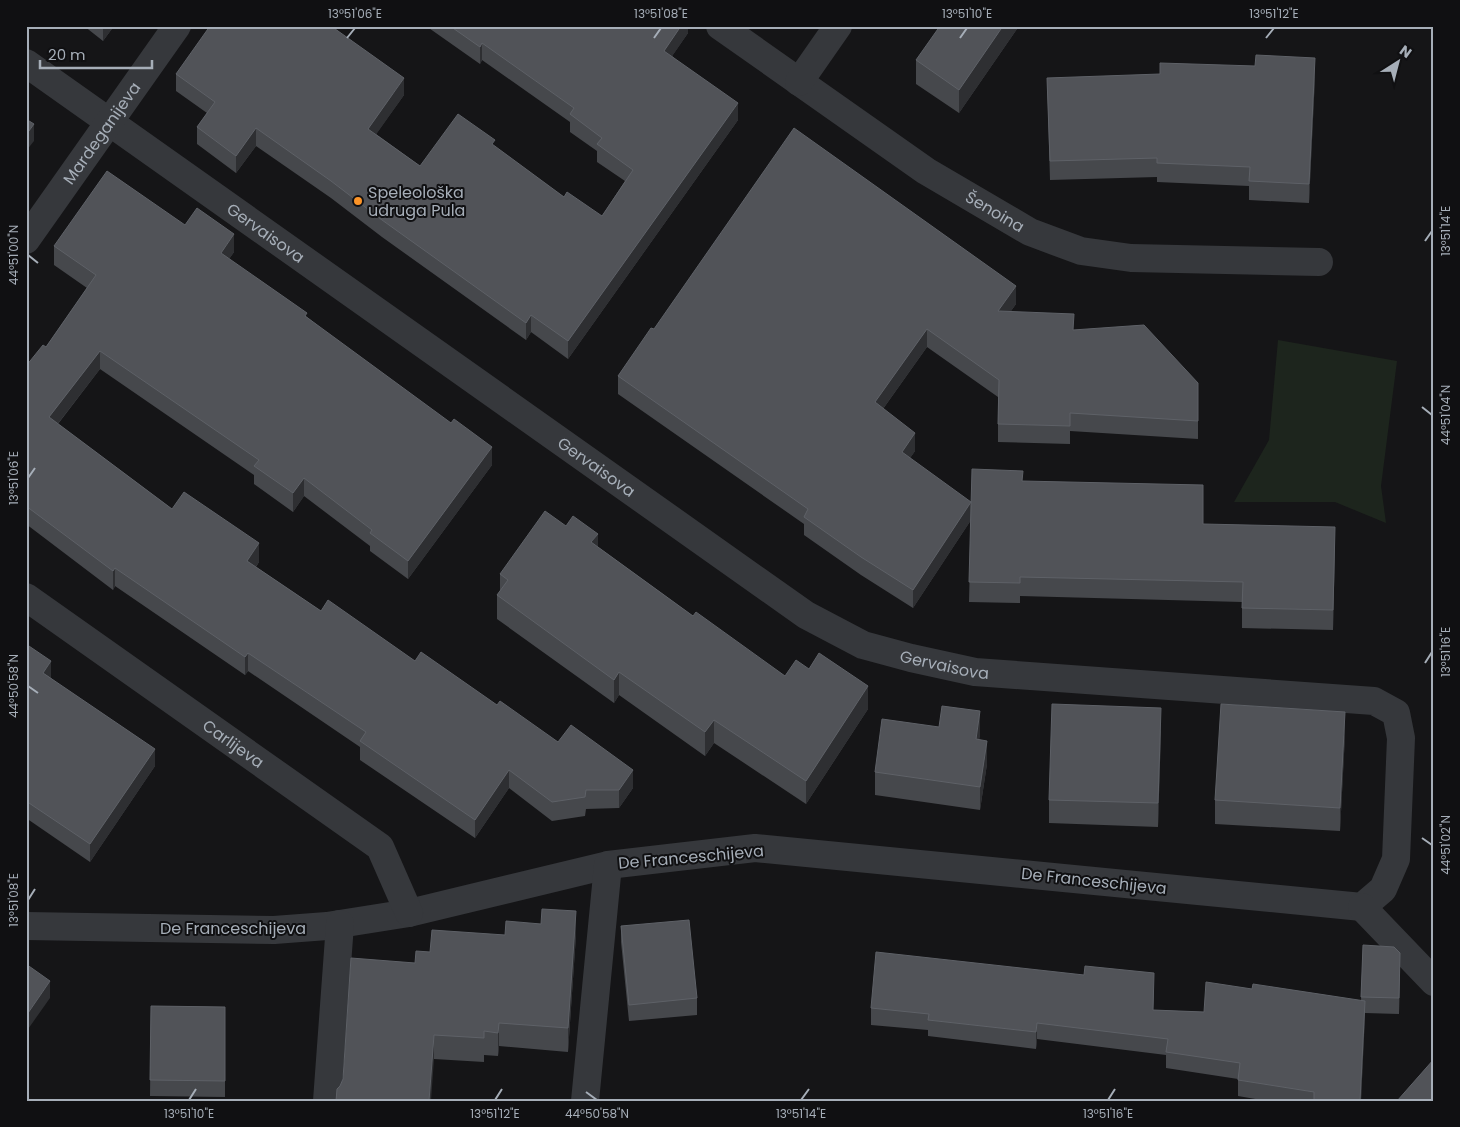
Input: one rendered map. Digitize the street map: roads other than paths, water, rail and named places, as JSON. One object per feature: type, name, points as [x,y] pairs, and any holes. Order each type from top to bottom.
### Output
[{"type":"street","name":"Mardeganijeva","points":[[26,240],[176,26]]},
{"type":"street","name":"Šenoina","points":[[720,26],[926,171],[1030,232],[1081,251],[1131,258],[1319,262]]},
{"type":"street","points":[[799,82],[838,26]]},
{"type":"street","name":"Gervaisova","points":[[26,64],[806,615],[862,645],[975,672],[1374,701],[1396,713],[1402,738],[1396,859],[1383,889],[1362,907]]},
{"type":"street","name":"Carlijeva","points":[[26,597],[380,847],[409,914]]},
{"type":"street","name":"De Franceschijeva","points":[[26,926],[274,930],[340,924],[409,914],[608,865],[755,848],[1362,907]]},
{"type":"street","points":[[586,1101],[608,865]]},
{"type":"street","points":[[1362,907],[1434,982]]},
{"type":"street","points":[[328,1101],[340,924]]},
{"type":"place","name":"Speleološka udruga Pula","points":[[358,201]]}]
